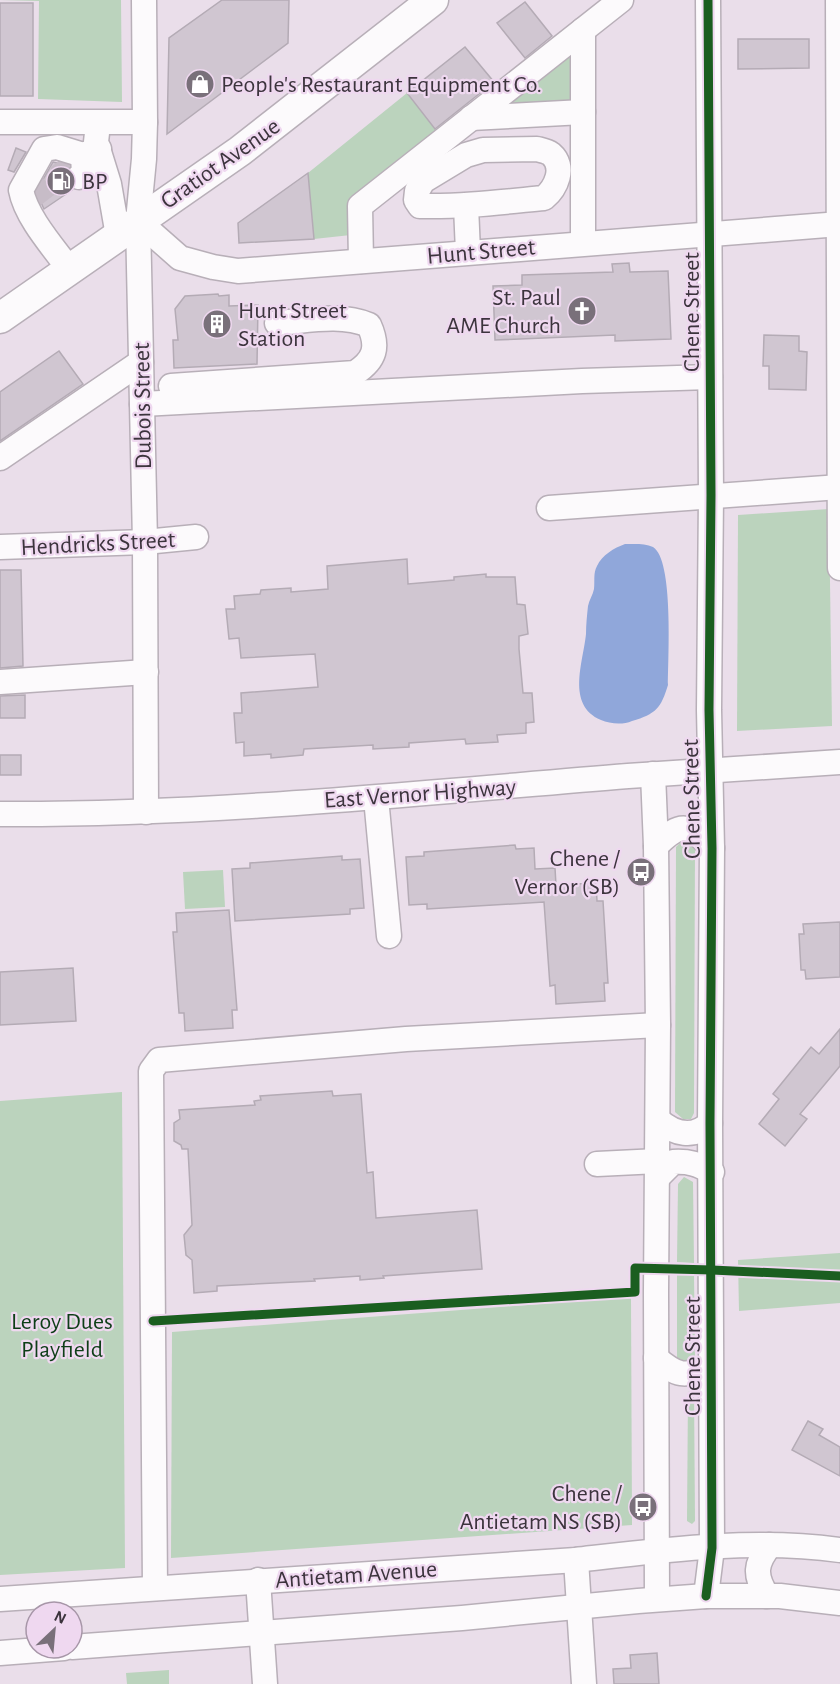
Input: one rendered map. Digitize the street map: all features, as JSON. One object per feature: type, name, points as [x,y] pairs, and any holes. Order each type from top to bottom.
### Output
[{"type":"main road","name":"Gratiot Avenue","points":[[0,318],[271,128],[433,0]]},
{"type":"street","name":"Dubois Street","points":[[144,0],[144,159],[128,229],[141,362],[145,542],[146,812]]},
{"type":"street","points":[[361,261],[360,206],[621,0]]},
{"type":"street","name":"Chene Street","points":[[706,1596],[712,1548],[710,1123],[712,771],[709,710],[711,232],[708,0]]},
{"type":"street","points":[[838,0],[840,568]]},
{"type":"street","points":[[583,30],[583,243]]},
{"type":"street","points":[[471,118],[583,112]]},
{"type":"street","points":[[0,122],[145,122]]},
{"type":"street","points":[[83,162],[96,142],[97,122]]},
{"type":"street","points":[[70,270],[21,190],[44,149],[57,147],[83,162],[110,184],[128,229]]},
{"type":"street","points":[[537,149],[550,153],[558,163],[557,182],[553,191],[544,198],[466,206],[420,206],[416,200],[417,191],[423,181],[466,155],[483,150],[537,149]]},
{"type":"street","points":[[466,206],[468,252]]},
{"type":"street","name":"Hunt Street","points":[[128,229],[180,258],[238,271],[711,232],[839,224]]},
{"type":"street","points":[[142,396],[355,373],[367,365],[373,353],[375,339],[369,325],[356,320],[340,318],[277,323]]},
{"type":"street","points":[[0,458],[141,362]]},
{"type":"street","points":[[142,396],[710,377]]},
{"type":"street","points":[[549,508],[840,487]]},
{"type":"street","name":"Hendricks Street","points":[[0,547],[145,542],[196,537]]},
{"type":"street","points":[[0,682],[146,672]]},
{"type":"street","name":"East Vernor Highway","points":[[0,814],[146,812],[376,798],[653,774],[840,762]]},
{"type":"street","name":"Chene Street","points":[[653,774],[658,1024],[657,1599]]},
{"type":"street","points":[[376,798],[388,936]]},
{"type":"street","points":[[656,846],[670,832],[684,829],[696,831],[712,848]]},
{"type":"street","points":[[155,1588],[151,1071],[159,1060],[406,1039],[658,1024]]},
{"type":"street","points":[[658,1120],[669,1129],[682,1134],[704,1129],[710,1123]]},
{"type":"street","points":[[597,1164],[658,1169],[673,1162],[685,1161],[698,1164],[712,1172]]},
{"type":"street","points":[[656,1358],[669,1370],[685,1375],[696,1373],[710,1366]]},
{"type":"street","points":[[767,1596],[760,1586],[757,1574],[760,1557],[770,1545]]},
{"type":"street","points":[[712,1548],[770,1545],[840,1550]]},
{"type":"street","name":"Antietam Avenue","points":[[0,1599],[576,1560],[657,1551],[712,1548]]},
{"type":"street","points":[[576,1560],[584,1684]]},
{"type":"street","points":[[258,1580],[265,1684]]},
{"type":"street","points":[[84,1646],[462,1618],[706,1596],[767,1596],[840,1603]]},
{"type":"street","points":[[0,1653],[24,1651]]},
{"type":"green space","points":[[0,0],[121,0],[122,102],[38,99],[39,1]]},
{"type":"green space","points":[[575,43],[574,104],[498,107]]},
{"type":"green space","points":[[407,93],[444,140],[360,206],[360,234],[314,239],[308,173]]},
{"type":"green space","points":[[829,509],[832,726],[737,731],[738,515]]},
{"type":"green space","points":[[689,841],[695,847],[694,1113],[691,1119],[683,1119],[675,1112],[676,847],[681,842]]},
{"type":"green space","points":[[223,870],[225,907],[185,909],[183,872]]},
{"type":"green space","name":"Leroy Dues Playfield","points":[[122,1092],[125,1568],[0,1575],[0,1101]]},
{"type":"green space","points":[[684,1177],[693,1182],[694,1263],[677,1262],[678,1184]]},
{"type":"green space","points":[[840,1253],[840,1303],[739,1311],[738,1260]]},
{"type":"green space","points":[[694,1273],[695,1361],[689,1365],[677,1359],[677,1274]]},
{"type":"green space","points":[[631,1297],[632,1525],[171,1558],[172,1332]]},
{"type":"green space","points":[[694,1390],[695,1521],[692,1524],[687,1521],[688,1392]]},
{"type":"green space","points":[[169,1670],[169,1684],[127,1684],[126,1673]]},
{"type":"water","points":[[625,544],[643,544],[653,547],[660,556],[667,590],[668,685],[660,705],[652,713],[616,724],[601,720],[590,713],[583,704],[579,682],[588,606],[594,589],[596,569],[605,555]]},
{"type":"building","name":"People's Restaurant Equipment Co.","points":[[222,0],[289,0],[288,43],[167,134],[169,38]]},
{"type":"building","points":[[525,2],[552,36],[525,58],[497,23]]},
{"type":"building","points":[[0,3],[33,3],[33,96],[0,96]]},
{"type":"building","points":[[738,39],[809,39],[809,68],[738,69]]},
{"type":"building","points":[[465,47],[494,82],[435,129],[407,93]]},
{"type":"building","points":[[16,148],[26,152],[14,172],[8,170]]},
{"type":"building","points":[[53,162],[69,166],[65,178],[72,190],[44,209],[36,192]]},
{"type":"building","points":[[308,173],[314,239],[239,243],[238,223]]},
{"type":"building","name":"St. Paul AME Church","points":[[629,263],[630,272],[668,271],[671,339],[615,341],[615,335],[495,340],[493,286],[522,285],[522,275],[613,272],[612,264]]},
{"type":"building","name":"Hunt Street Station","points":[[218,294],[219,296],[229,295],[229,306],[258,305],[257,364],[174,368],[173,340],[178,340],[175,309],[185,296]]},
{"type":"building","points":[[764,335],[799,336],[799,351],[807,352],[806,390],[769,389],[769,366],[763,366]]},
{"type":"building","points":[[59,351],[83,384],[0,441],[0,392]]},
{"type":"building","points":[[407,559],[408,584],[454,580],[454,577],[486,574],[486,577],[515,577],[517,604],[525,605],[528,634],[519,636],[523,693],[532,693],[534,722],[526,723],[526,733],[497,735],[498,742],[466,744],[465,739],[409,743],[409,747],[373,749],[373,745],[304,749],[303,755],[271,758],[271,754],[244,756],[244,742],[236,743],[234,713],[242,713],[241,693],[318,687],[315,654],[241,658],[239,638],[229,639],[226,609],[235,609],[234,596],[260,594],[261,590],[291,588],[291,592],[328,589],[327,566]]},
{"type":"building","points":[[0,570],[21,570],[23,666],[0,668]]},
{"type":"building","points":[[25,695],[25,718],[0,718],[0,696]]},
{"type":"building","points":[[0,755],[21,755],[21,775],[0,775]]},
{"type":"building","points":[[515,845],[516,849],[534,848],[535,869],[555,868],[556,885],[596,883],[597,901],[603,901],[608,983],[604,983],[605,1001],[556,1004],[555,985],[550,986],[544,902],[427,909],[427,904],[409,905],[406,857],[424,856],[424,852]]},
{"type":"building","points":[[342,856],[342,860],[360,859],[364,908],[350,909],[350,914],[235,921],[232,869],[250,868],[250,863]]},
{"type":"building","points":[[229,910],[237,1010],[232,1010],[233,1028],[185,1031],[184,1013],[179,1013],[173,932],[177,932],[176,913]]},
{"type":"building","points":[[840,922],[840,977],[806,979],[805,970],[801,970],[799,934],[804,934],[803,924]]},
{"type":"building","points":[[73,968],[76,1021],[0,1025],[0,972]]},
{"type":"building","points":[[840,1029],[840,1066],[800,1114],[807,1119],[785,1146],[759,1124],[779,1099],[773,1094],[811,1047],[819,1054]]},
{"type":"building","points":[[332,1091],[333,1096],[361,1094],[367,1173],[373,1172],[376,1218],[477,1210],[482,1269],[383,1276],[384,1278],[360,1280],[360,1276],[314,1279],[315,1281],[217,1286],[217,1291],[194,1293],[192,1260],[186,1255],[184,1235],[192,1225],[188,1149],[182,1149],[181,1145],[174,1141],[174,1123],[180,1119],[179,1110],[255,1105],[254,1101],[261,1100],[260,1096]]},
{"type":"building","points":[[808,1421],[823,1429],[819,1435],[840,1447],[840,1476],[792,1450]]},
{"type":"building","points":[[657,1653],[659,1684],[614,1684],[613,1669],[631,1668],[630,1655]]},
{"type":"tunnel","points":[[29,199],[72,166]]},
{"type":"cycle path","points":[[706,1596],[712,1548],[710,1123],[712,848],[709,710],[711,495],[708,0]]},
{"type":"cycle path","points":[[153,1321],[635,1292],[635,1268],[840,1276]]},
{"type":"place","name":"People's Restaurant Equipment Co.","points":[[200,84]]},
{"type":"place","name":"BP","points":[[61,181]]},
{"type":"place","name":"St. Paul AME Church","points":[[582,311]]},
{"type":"place","name":"Hunt Street Station","points":[[217,324]]},
{"type":"place","name":"Chene / Vernor (SB)","points":[[641,872]]},
{"type":"place","name":"Chene / Antietam NS (SB)","points":[[643,1507]]}]
